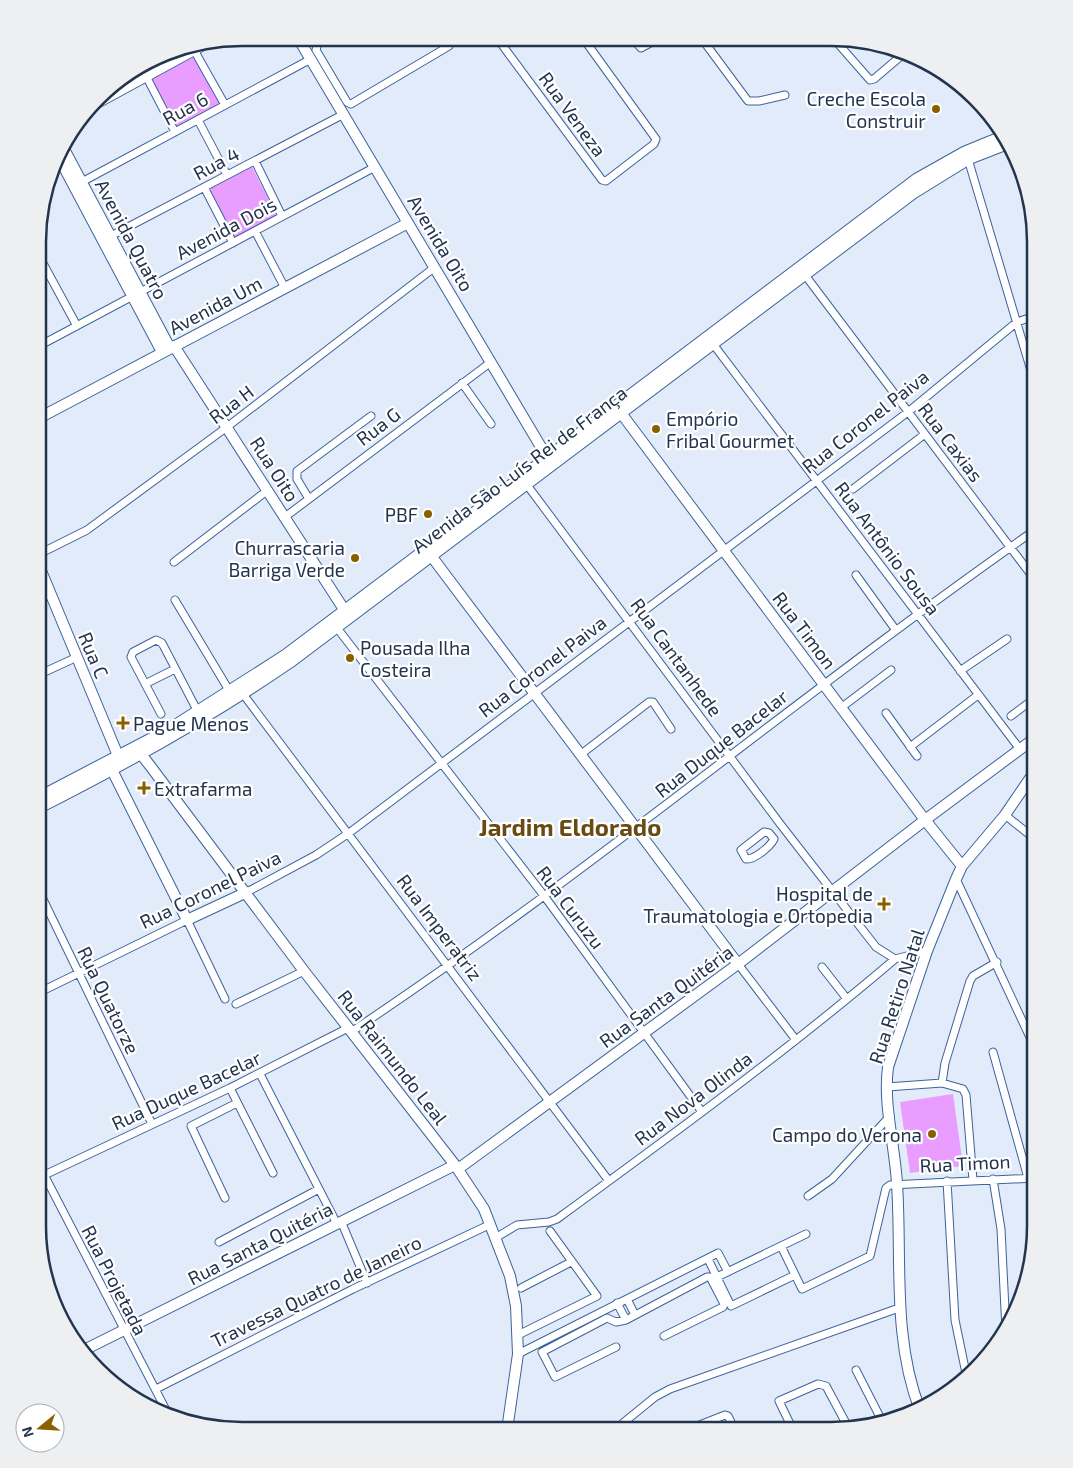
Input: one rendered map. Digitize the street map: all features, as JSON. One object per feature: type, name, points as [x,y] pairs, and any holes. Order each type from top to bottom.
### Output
[{"type":"main road","name":"Avenida São Luís Rei de França","points":[[46,794],[119,758],[137,752],[243,694],[337,628],[427,556],[917,179],[965,152],[997,139]]},
{"type":"main road","name":"Avenida São Luís Rei de França","points":[[46,804],[112,770],[230,692],[527,485],[552,461],[622,413],[913,193],[968,160],[1001,146]]},
{"type":"street","name":"Avenida Oito","points":[[303,46],[311,59],[326,76],[344,114],[375,167],[490,362],[552,461]]},
{"type":"street","points":[[317,46],[316,47],[326,76],[347,102],[353,103],[449,46]]},
{"type":"street","name":"Rua Veneza","points":[[503,46],[602,180],[606,181],[654,144],[656,139],[589,46]]},
{"type":"street","points":[[707,46],[748,101],[759,101],[785,95]]},
{"type":"street","points":[[841,47],[870,80],[874,79],[898,58]]},
{"type":"street","points":[[195,52],[225,105]]},
{"type":"street","points":[[117,92],[184,56]]},
{"type":"street","name":"Rua 6","points":[[78,184],[311,59]]},
{"type":"street","points":[[146,76],[175,132]]},
{"type":"street","name":"Rua 4","points":[[107,238],[344,114]]},
{"type":"street","points":[[198,120],[227,175]]},
{"type":"street","name":"Avenida Quatro","points":[[66,155],[78,184],[136,294],[169,349]]},
{"type":"street","points":[[968,160],[1027,356]]},
{"type":"street","points":[[254,161],[282,216]]},
{"type":"street","name":"Avenida Quatro","points":[[63,163],[78,184]]},
{"type":"street","name":"Avenida Dois","points":[[46,342],[375,167]]},
{"type":"street","points":[[204,187],[233,243]]},
{"type":"street","name":"Avenida Um","points":[[46,414],[408,223]]},
{"type":"street","points":[[255,231],[285,288]]},
{"type":"street","name":"Rua H","points":[[46,550],[87,530],[227,427],[435,267]]},
{"type":"street","points":[[46,269],[77,326]]},
{"type":"street","name":"Rua Caxias","points":[[805,275],[854,335],[908,412],[1027,569]]},
{"type":"street","name":"Rua Coronel Paiva","points":[[46,989],[246,892],[316,855],[349,833],[908,412],[1017,322],[1027,319]]},
{"type":"street","name":"Rua Antônio Sousa","points":[[713,344],[1018,748]]},
{"type":"street","name":"Rua Oito","points":[[169,349],[227,427],[345,612]]},
{"type":"street","name":"Rua G","points":[[285,517],[490,362]]},
{"type":"street","points":[[462,383],[491,424]]},
{"type":"street","name":"Rua Timon","points":[[622,413],[723,551],[925,820],[962,866]]},
{"type":"street","points":[[309,499],[297,479],[297,471],[371,416]]},
{"type":"street","points":[[853,489],[925,434]]},
{"type":"street","name":"Rua Cantanhede","points":[[527,485],[832,892],[876,947],[895,959]]},
{"type":"street","points":[[174,562],[268,490]]},
{"type":"street","name":"Rua Duque Bacelar","points":[[46,1173],[260,1074],[349,1030],[449,966],[636,829],[895,629],[1027,535]]},
{"type":"street","points":[[427,556],[796,1040]]},
{"type":"street","points":[[856,575],[895,629]]},
{"type":"street","name":"Rua C","points":[[46,583],[119,758]]},
{"type":"street","points":[[174,600],[230,692]]},
{"type":"street","name":"Rua Curuzu","points":[[337,628],[544,898],[702,1112]]},
{"type":"street","points":[[960,671],[1007,639]]},
{"type":"street","points":[[161,714],[131,657],[133,652],[160,640],[198,712]]},
{"type":"street","points":[[46,671],[76,658]]},
{"type":"street","points":[[145,684],[175,669]]},
{"type":"street","points":[[842,707],[891,670]]},
{"type":"street","name":"Rua Imperatriz","points":[[243,694],[449,966],[549,1104],[608,1181]]},
{"type":"street","points":[[910,747],[978,695]]},
{"type":"street","points":[[580,755],[649,702],[653,702],[672,729]]},
{"type":"street","points":[[1011,716],[1027,704]]},
{"type":"street","points":[[886,714],[917,756]]},
{"type":"street","name":"Rua Santa Quitéria","points":[[89,1348],[456,1167],[549,1104],[644,1034],[1027,743]]},
{"type":"street","name":"Rua Raimundo Leal","points":[[137,752],[473,1190],[497,1237],[514,1291],[518,1354],[508,1422]]},
{"type":"street","points":[[112,770],[225,999]]},
{"type":"street","name":"Rua Retiro Natal","points":[[917,1402],[910,1378],[899,1308],[897,1184],[887,1087],[890,1059],[927,951],[962,866],[1005,815],[1027,783]]},
{"type":"street","points":[[1005,815],[1027,833]]},
{"type":"street","points":[[770,833],[774,839],[772,844],[750,860],[746,859],[742,854],[743,847],[764,832],[770,833],[781,825]]},
{"type":"street","points":[[956,879],[997,962],[1027,1030]]},
{"type":"street","name":"Rua Quatorze","points":[[46,906],[152,1124]]},
{"type":"street","points":[[895,959],[927,951]]},
{"type":"street","name":"Rua Nova Olinda","points":[[497,1237],[517,1225],[552,1221],[702,1112],[796,1040],[895,959]]},
{"type":"street","points":[[942,1084],[945,1063],[972,976],[997,962]]},
{"type":"street","points":[[822,967],[847,999]]},
{"type":"street","points":[[236,1004],[304,970]]},
{"type":"street","points":[[993,1052],[1027,1165]]},
{"type":"street","points":[[260,1074],[319,1189],[339,1223],[367,1283]]},
{"type":"street","points":[[887,1087],[942,1084],[960,1086],[966,1095],[973,1180]]},
{"type":"street","points":[[230,1088],[273,1173]]},
{"type":"street","points":[[225,1198],[191,1128],[193,1124],[237,1103]]},
{"type":"street","points":[[808,1196],[832,1179],[890,1116]]},
{"type":"street","name":"Rua Timon","points":[[897,1184],[1027,1178]]},
{"type":"street","points":[[993,1179],[1001,1229],[1005,1315]]},
{"type":"street","points":[[947,1182],[955,1320],[965,1368]]},
{"type":"street","points":[[781,1246],[802,1289],[870,1256],[886,1188],[897,1184]]},
{"type":"street","name":"Rua Projetada","points":[[46,1187],[164,1406]]},
{"type":"street","points":[[219,1242],[319,1189]]},
{"type":"street","name":"Travessa Quatro de Janeiro","points":[[156,1389],[367,1283],[491,1224]]},
{"type":"street","points":[[518,1335],[596,1297],[550,1231]]},
{"type":"street","points":[[717,1277],[806,1234]]},
{"type":"street","points":[[518,1354],[718,1253],[728,1272]]},
{"type":"street","points":[[706,1260],[717,1277],[731,1306],[795,1275]]},
{"type":"street","points":[[521,1288],[571,1262]]},
{"type":"street","points":[[616,1346],[555,1377],[542,1352],[607,1318],[616,1322],[626,1320],[710,1277],[724,1304],[723,1307],[664,1336]]},
{"type":"street","points":[[627,1298],[635,1315]]},
{"type":"street","points":[[617,1303],[626,1320]]},
{"type":"street","points":[[624,1422],[655,1397],[670,1389],[899,1308]]},
{"type":"street","points":[[856,1370],[879,1415]]},
{"type":"street","points":[[789,1422],[779,1401],[818,1384],[826,1386],[845,1421]]},
{"type":"street","points":[[707,1422],[725,1415],[728,1416],[731,1422]]},
{"type":"shaded area","points":[[194,57],[221,104],[175,127],[149,80]]},
{"type":"shaded area","points":[[252,167],[277,216],[234,239],[208,190]]},
{"type":"shaded area","name":"Campo do Verona","points":[[953,1094],[963,1166],[910,1173],[900,1102]]},
{"type":"place","name":"Creche Escola Construir","points":[[936,109]]},
{"type":"place","name":"Empório Fribal Gourmet","points":[[656,429]]},
{"type":"place","name":"PBF","points":[[428,514]]},
{"type":"place","name":"Churrascaria Barriga Verde","points":[[355,558]]},
{"type":"place","name":"Pousada Ilha Costeira","points":[[350,658]]},
{"type":"place","name":"Pague Menos","points":[[123,723]]},
{"type":"place","name":"Extrafarma","points":[[144,788]]},
{"type":"place","name":"Hospital de Traumatologia e Ortopedia","points":[[884,904]]},
{"type":"place","name":"Campo do Verona","points":[[932,1134]]},
{"type":"district","name":"Jardim Eldorado","points":[[570,826]]}]
